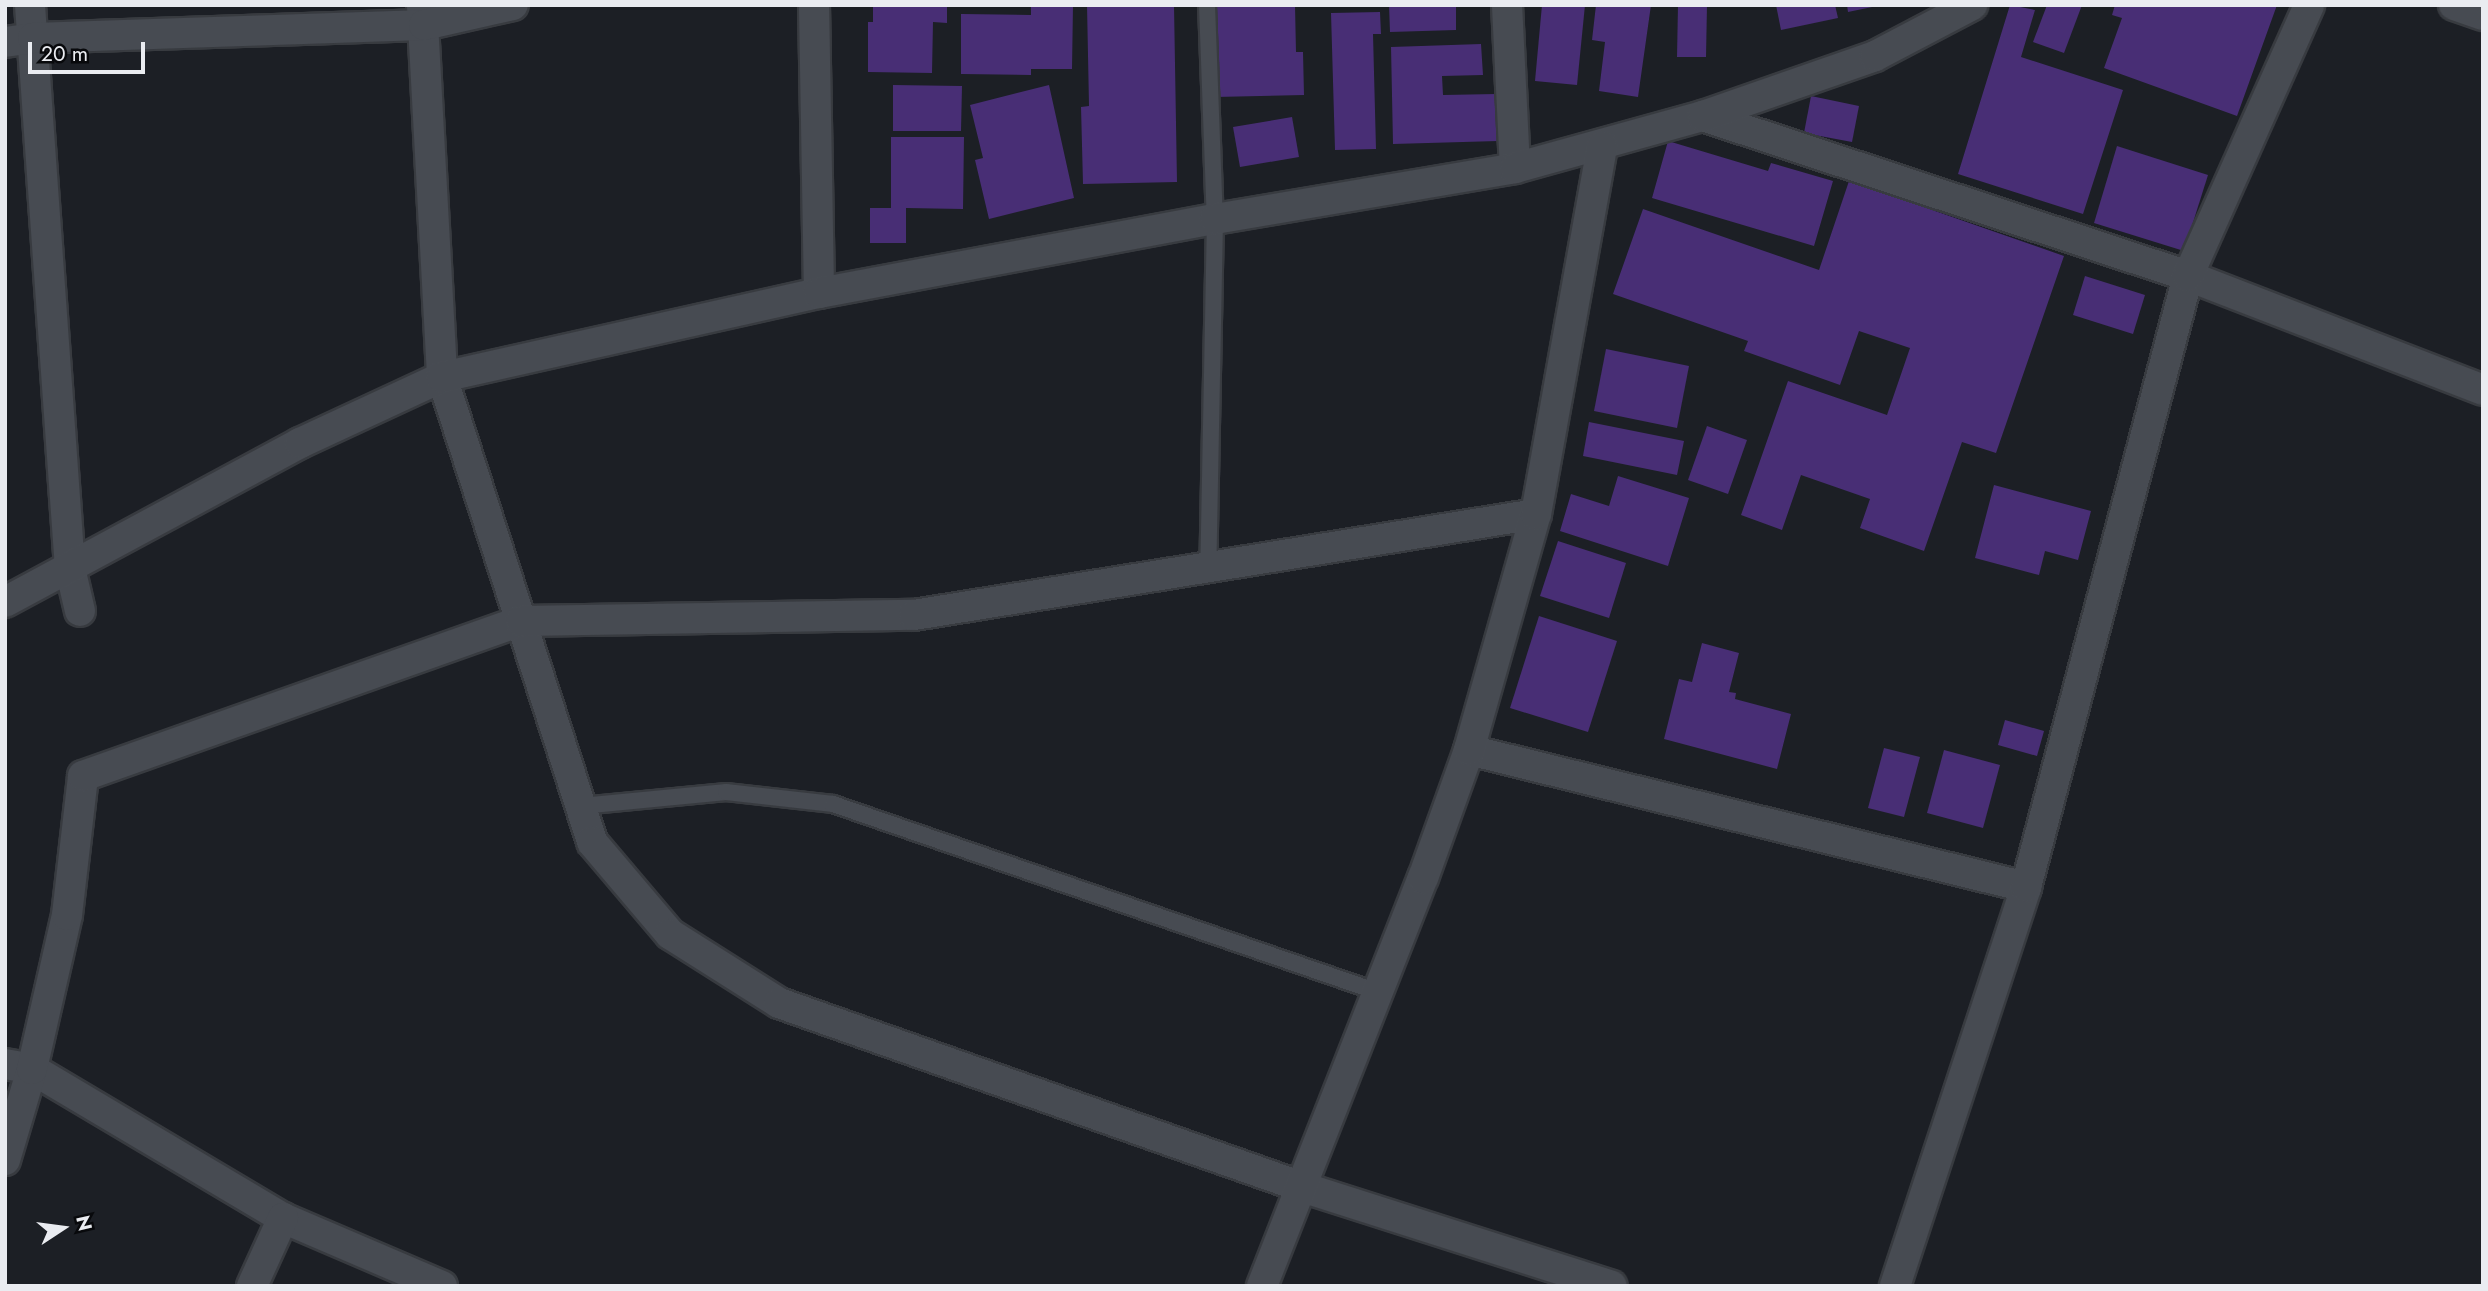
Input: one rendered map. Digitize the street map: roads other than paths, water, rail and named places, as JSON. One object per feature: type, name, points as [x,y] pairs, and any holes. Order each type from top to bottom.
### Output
[{"type":"street","points":[[30,5],[19,40],[70,568],[80,611]]},
{"type":"street","points":[[19,40],[423,15],[513,5]]},
{"type":"street","points":[[814,5],[818,293]]},
{"type":"street","points":[[1507,5],[1515,168]]},
{"type":"street","points":[[5,602],[300,443],[442,377],[818,293],[1214,219],[1515,168],[1703,116],[1875,56],[1972,5]]},
{"type":"street","points":[[1895,1286],[2026,887],[2189,276],[2309,5]]},
{"type":"street","points":[[2454,5],[2483,15]]},
{"type":"street","points":[[423,15],[442,377],[592,842],[670,934],[779,1003],[1301,1187],[1612,1286]]},
{"type":"street","points":[[1703,116],[2189,276],[2483,390]]},
{"type":"street","points":[[1262,1286],[1378,992],[1469,750],[1536,514],[1602,146]]},
{"type":"street","points":[[5,1160],[18,1067],[67,915],[83,776],[521,621],[914,615],[1536,514]]},
{"type":"street","points":[[1469,750],[2026,887]]},
{"type":"street","points":[[18,1067],[283,1218],[442,1286]]},
{"type":"street","points":[[252,1286],[283,1218]]},
{"type":"lane","points":[[1207,5],[1214,219],[1208,568]]},
{"type":"lane","points":[[581,806],[726,792],[833,804],[1378,992]]}]
